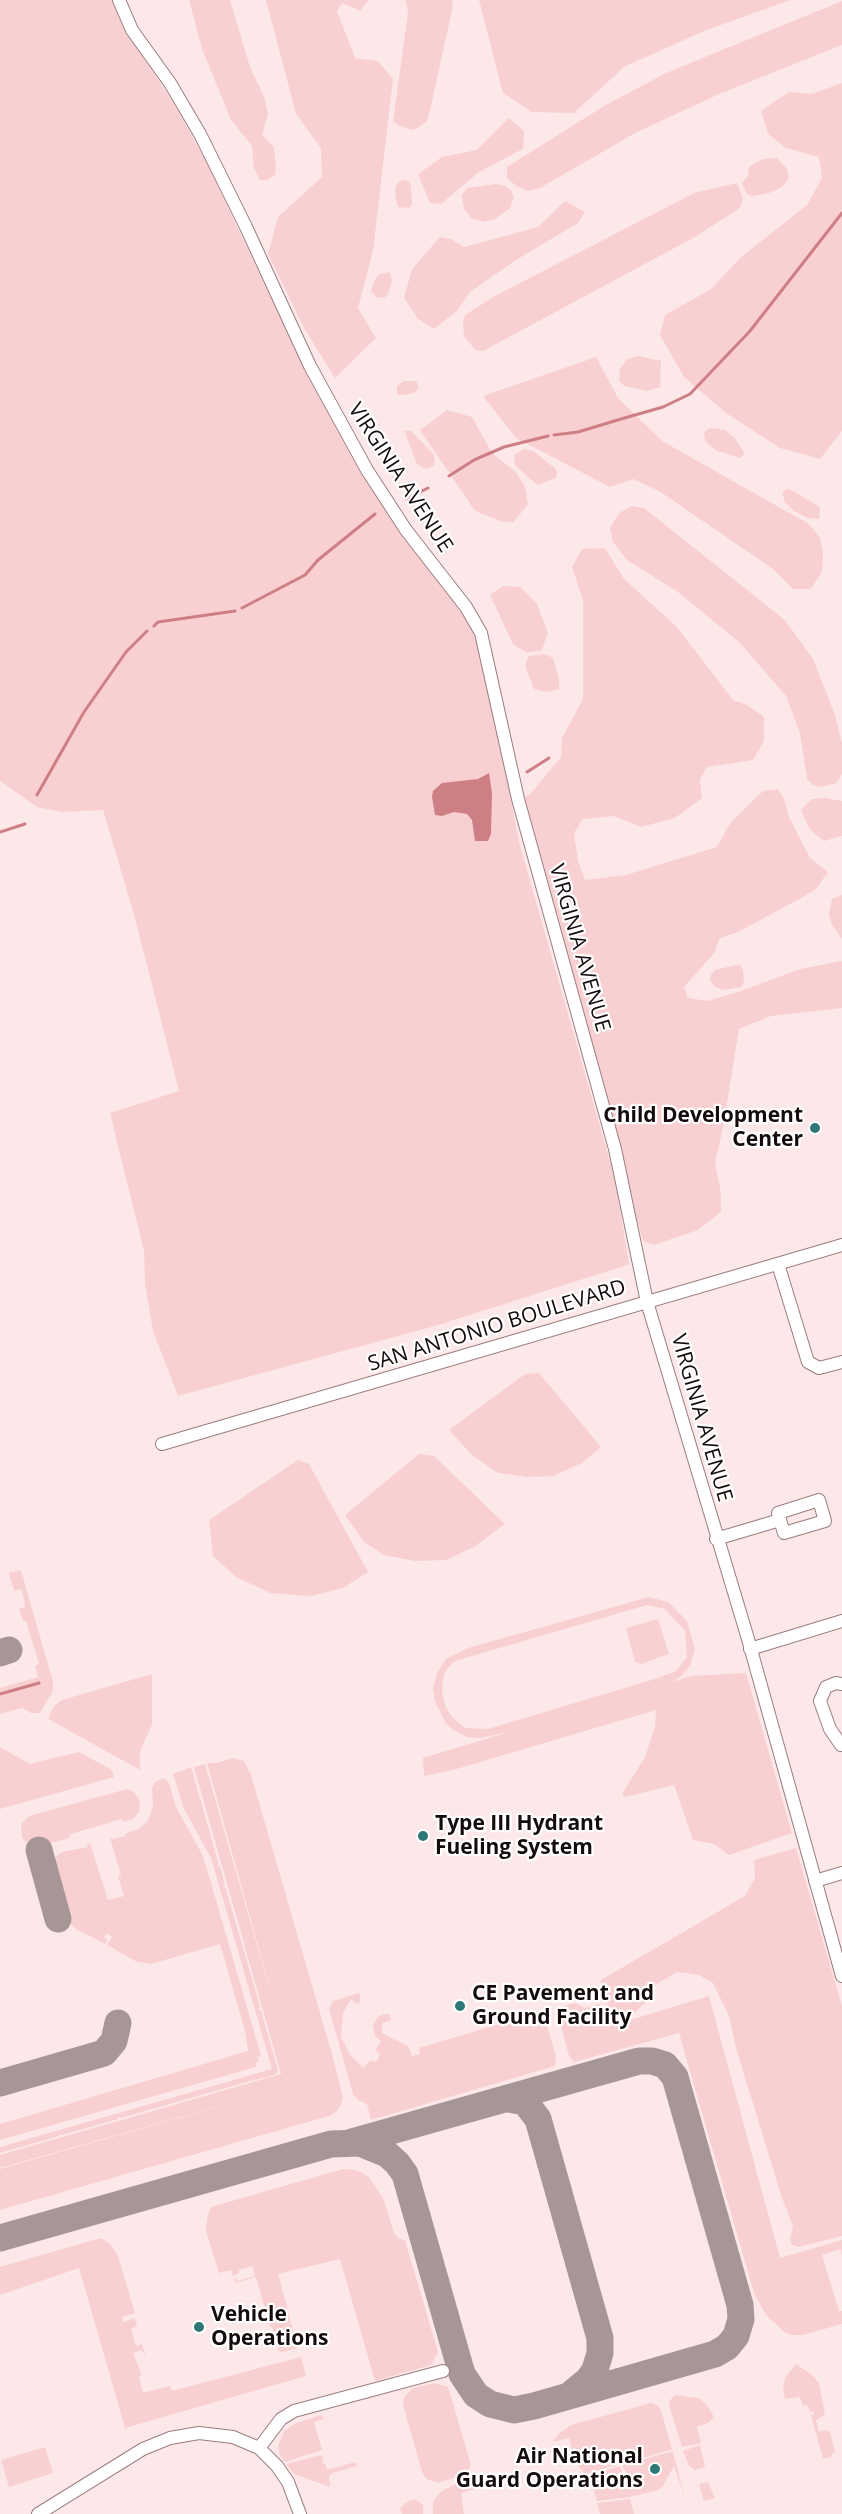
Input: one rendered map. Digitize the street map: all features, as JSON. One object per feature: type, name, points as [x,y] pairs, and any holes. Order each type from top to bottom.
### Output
[{"type":"street","name":"VIRGINIA AVENUE","points":[[119,0],[132,30],[170,83],[201,134],[306,358],[367,470],[406,530],[466,607],[482,633],[518,799],[615,1149],[647,1302],[750,1649],[842,1976]]},
{"type":"street","name":"SAN ANTONIO BOULEVARD","points":[[162,1444],[234,1425],[842,1245]]},
{"type":"street","points":[[778,1264],[808,1362],[819,1368],[842,1362]]},
{"type":"street","points":[[716,1539],[780,1520]]},
{"type":"street","points":[[750,1649],[842,1621]]},
{"type":"street","points":[[842,1684],[836,1683],[826,1687],[820,1701],[830,1729],[842,1745]]},
{"type":"street","points":[[815,1881],[842,1874]]},
{"type":"street","points":[[259,2448],[281,2419],[294,2411],[443,2371]]},
{"type":"street","points":[[38,2514],[134,2454],[170,2438],[199,2433],[223,2434],[259,2448],[277,2466],[288,2482],[300,2514]]},
{"type":"shaded area","points":[[0,0],[114,0],[126,31],[175,106],[206,161],[296,351],[356,463],[394,523],[459,609],[477,638],[489,684],[519,842],[615,1179],[629,1264],[435,1326],[178,1396],[153,1331],[145,1284],[144,1251],[110,1113],[179,1091],[135,918],[103,810],[61,812],[37,807],[0,781]]},
{"type":"shaded area","points":[[189,0],[230,0],[250,67],[264,97],[268,114],[262,135],[274,147],[276,166],[275,175],[267,180],[260,180],[254,168],[252,146],[231,120],[202,49]]},
{"type":"shaded area","points":[[266,0],[369,0],[360,11],[342,3],[337,11],[355,58],[378,61],[393,79],[373,251],[358,308],[376,338],[335,378],[304,328],[268,254],[278,217],[322,177],[321,148],[296,114]]},
{"type":"shaded area","points":[[406,0],[452,0],[453,6],[427,121],[411,130],[393,121],[408,13]]},
{"type":"shaded area","points":[[479,0],[790,0],[704,31],[624,67],[574,113],[532,112],[503,93]]},
{"type":"shaded area","points":[[842,1],[842,45],[717,95],[637,132],[540,188],[528,191],[507,178],[507,167],[604,106],[666,73]]},
{"type":"shaded area","points":[[842,83],[842,431],[820,459],[780,448],[726,413],[684,377],[660,335],[665,315],[711,289],[741,257],[807,205],[822,178],[819,157],[786,148],[768,134],[761,111],[789,92],[812,94]]},
{"type":"shaded area","points":[[509,118],[524,131],[523,149],[479,172],[441,204],[430,203],[418,174],[442,157],[477,150]]},
{"type":"shaded area","points":[[777,158],[787,169],[789,178],[782,187],[769,193],[752,196],[747,194],[742,183],[748,176],[749,167],[763,159]]},
{"type":"shaded area","points":[[403,180],[409,181],[411,186],[412,205],[409,208],[398,207],[396,200],[395,188],[397,183]]},
{"type":"shaded area","points":[[737,183],[743,199],[740,208],[695,237],[483,351],[475,350],[464,336],[465,315],[493,297],[694,193]]},
{"type":"shaded area","points":[[496,184],[511,190],[514,197],[510,208],[495,219],[485,222],[471,218],[464,209],[462,195],[467,188]]},
{"type":"shaded area","points":[[565,201],[585,212],[578,223],[516,260],[470,292],[457,311],[434,329],[418,319],[404,298],[412,269],[440,237],[451,239],[464,247],[538,227]]},
{"type":"shaded area","points":[[390,272],[392,282],[388,294],[384,298],[376,297],[371,291],[374,281],[379,274]]},
{"type":"shaded area","points":[[639,356],[661,361],[660,387],[647,391],[624,386],[619,380],[620,369],[627,359]]},
{"type":"shaded area","points":[[596,357],[618,398],[662,441],[809,524],[820,538],[823,552],[822,572],[811,589],[793,589],[773,569],[659,491],[633,479],[610,487],[516,438],[483,396]]},
{"type":"shaded area","points":[[404,381],[416,381],[419,387],[414,393],[397,394],[397,386]]},
{"type":"shaded area","points":[[447,410],[472,417],[492,453],[516,472],[525,487],[528,504],[514,522],[503,522],[475,511],[420,430]]},
{"type":"shaded area","points":[[710,428],[725,430],[734,437],[745,454],[740,458],[715,450],[705,441],[704,432]]},
{"type":"shaded area","points":[[404,430],[411,431],[434,455],[435,465],[426,469],[417,464]]},
{"type":"shaded area","points":[[524,449],[533,451],[556,469],[557,477],[538,485],[528,477],[515,465],[514,455]]},
{"type":"shaded area","points":[[788,488],[820,507],[819,519],[808,518],[794,511],[785,502],[782,493]]},
{"type":"shaded area","points":[[632,506],[644,508],[785,620],[813,659],[835,715],[842,743],[842,774],[837,783],[821,787],[813,785],[807,779],[800,733],[786,696],[740,643],[678,592],[627,560],[613,542],[610,528],[619,513]]},
{"type":"shaded area","points":[[605,548],[624,579],[677,627],[733,700],[749,706],[764,717],[764,741],[753,760],[707,767],[700,780],[702,798],[675,818],[641,827],[614,816],[583,819],[574,833],[578,861],[585,880],[626,875],[717,847],[731,822],[763,791],[778,789],[784,799],[789,817],[810,858],[828,872],[816,889],[803,897],[740,931],[719,939],[715,952],[684,987],[688,998],[708,1001],[800,969],[842,961],[842,1008],[771,1016],[739,1029],[715,1163],[721,1193],[721,1212],[698,1230],[654,1245],[643,1241],[522,799],[531,793],[561,757],[562,738],[583,699],[583,600],[572,567],[582,549]]},
{"type":"shaded area","points":[[503,586],[520,587],[537,604],[548,633],[542,650],[527,653],[513,644],[490,595]]},
{"type":"shaded area","points":[[545,654],[553,658],[559,678],[559,689],[547,692],[534,689],[525,665],[529,656]]},
{"type":"shaded area","points":[[489,773],[492,793],[491,834],[488,841],[475,841],[472,820],[467,814],[454,812],[442,816],[435,815],[433,791],[442,783],[478,779]]},
{"type":"shaded area","points":[[825,798],[842,801],[842,836],[824,841],[810,830],[801,810],[812,799]]},
{"type":"shaded area","points":[[842,895],[842,939],[832,925],[829,914],[832,899]]},
{"type":"shaded area","points":[[740,965],[743,970],[742,987],[723,990],[715,987],[710,980],[711,974],[715,970]]},
{"type":"shaded area","points":[[539,1373],[601,1447],[582,1463],[553,1476],[528,1477],[498,1473],[473,1456],[449,1430],[525,1374]]},
{"type":"shaded area","points":[[419,1454],[434,1456],[505,1524],[474,1547],[446,1560],[415,1561],[384,1555],[364,1542],[345,1515]]},
{"type":"shaded area","points":[[298,1460],[309,1464],[368,1572],[343,1588],[311,1596],[270,1593],[236,1577],[213,1556],[209,1520]]},
{"type":"shaded area","points":[[21,1570],[53,1682],[53,1691],[40,1713],[31,1713],[22,1708],[0,1714],[0,1688],[38,1677],[35,1666],[39,1664],[26,1621],[23,1621],[19,1609],[25,1607],[24,1599],[21,1589],[14,1591],[9,1573]]},
{"type":"shaded area","points":[[649,1597],[668,1602],[687,1621],[695,1649],[690,1666],[680,1677],[671,1682],[691,1676],[746,1673],[792,1833],[729,1855],[714,1844],[693,1840],[674,1785],[625,1797],[622,1794],[645,1757],[655,1726],[656,1710],[453,1770],[424,1776],[423,1758],[509,1732],[480,1738],[467,1737],[452,1729],[445,1722],[435,1701],[433,1688],[438,1671],[446,1659],[468,1648]],"holes":[[[647,1605],[665,1609],[685,1631],[687,1657],[676,1671],[488,1729],[465,1728],[452,1717],[446,1708],[442,1692],[443,1678],[446,1670],[455,1661]]]},
{"type":"shaded area","points":[[658,1619],[669,1654],[641,1664],[635,1662],[626,1628]]},
{"type":"shaded area","points":[[152,1674],[152,1724],[140,1752],[140,1770],[48,1719],[53,1707],[62,1700]]},
{"type":"shaded area","points":[[0,1747],[30,1764],[79,1752],[112,1770],[114,1777],[0,1809]]},
{"type":"shaded area","points":[[233,1758],[244,1761],[251,1775],[332,2054],[343,2098],[341,2105],[329,2116],[0,2210],[0,2169],[298,2084],[0,2168],[0,2155],[281,2074],[194,1767],[205,1764],[282,2032],[207,1763],[217,1763]]},
{"type":"shaded area","points":[[191,1767],[218,1867],[220,1866],[225,1886],[223,1887],[226,1889],[260,2006],[258,2010],[261,2010],[278,2071],[275,2075],[252,2081],[251,2079],[0,2153],[0,2147],[272,2069],[211,1858],[184,1809],[173,1774]]},
{"type":"shaded area","points":[[164,1778],[169,1783],[176,1807],[202,1854],[261,2056],[257,2057],[259,2061],[255,2063],[256,2067],[0,2140],[0,2124],[248,2051],[245,2031],[220,1944],[151,1964],[137,1962],[107,1945],[112,1937],[107,1933],[104,1937],[108,1940],[105,1944],[76,1929],[65,1914],[52,1871],[54,1858],[62,1852],[88,1847],[87,1844],[90,1843],[108,1900],[124,1896],[118,1876],[121,1875],[110,1838],[125,1836],[147,1822],[153,1808],[152,1788],[155,1782]]},
{"type":"shaded area","points":[[127,1789],[133,1791],[140,1800],[139,1812],[133,1819],[124,1822],[121,1819],[40,1846],[30,1845],[22,1838],[21,1824],[29,1816]]},
{"type":"shaded area","points":[[796,1848],[842,2006],[842,2236],[799,2247],[792,2245],[790,2239],[793,2226],[782,2198],[736,2048],[729,2016],[713,1983],[699,1975],[677,1972],[650,1988],[645,2003],[635,2012],[617,2014],[609,2008],[601,1993],[601,1980],[745,1896],[755,1878],[754,1860]]},
{"type":"shaded area","points":[[359,1993],[361,2001],[357,2004],[351,1999],[343,2013],[341,2037],[350,2055],[364,2068],[370,2060],[376,2062],[380,2055],[375,2050],[381,2041],[375,2036],[373,2025],[383,2014],[389,2014],[391,2020],[382,2023],[382,2033],[409,2047],[412,2056],[420,2054],[419,2048],[543,2011],[556,2056],[555,2066],[371,2120],[367,2104],[358,2100],[353,2094],[329,2009],[333,2001]]},
{"type":"shaded area","points":[[709,1996],[780,2258],[842,2240],[842,2256],[840,2249],[822,2255],[839,2311],[842,2311],[842,2324],[803,2335],[791,2335],[784,2332],[766,2315],[754,2293],[679,2033],[574,2062],[569,2056],[556,2008],[575,2003],[585,2008],[599,2004],[617,2024]]},
{"type":"shaded area","points":[[343,2169],[356,2170],[368,2176],[383,2198],[394,2233],[399,2239],[405,2240],[438,2352],[431,2365],[375,2381],[340,2259],[278,2274],[298,2348],[282,2352],[279,2351],[272,2327],[270,2327],[256,2277],[235,2283],[236,2278],[237,2281],[255,2276],[252,2266],[239,2270],[239,2273],[233,2276],[231,2270],[219,2273],[206,2231],[211,2207]]},
{"type":"shaded area","points":[[101,2238],[110,2244],[118,2256],[135,2313],[122,2317],[123,2322],[135,2318],[137,2326],[131,2329],[136,2346],[142,2344],[146,2358],[142,2350],[133,2353],[142,2375],[139,2377],[143,2393],[170,2386],[172,2391],[301,2357],[306,2376],[125,2428],[79,2268],[0,2295],[0,2267]]},
{"type":"shaded area","points":[[796,2364],[811,2374],[819,2383],[825,2415],[816,2420],[819,2432],[827,2430],[830,2432],[835,2451],[830,2457],[823,2459],[811,2415],[814,2414],[813,2411],[810,2412],[807,2405],[803,2406],[800,2397],[785,2399],[783,2387],[785,2378]]},
{"type":"shaded area","points":[[435,2383],[448,2387],[471,2465],[462,2475],[438,2483],[426,2479],[422,2472],[403,2405],[404,2397],[413,2388]]},
{"type":"shaded area","points":[[676,2395],[698,2398],[706,2404],[713,2415],[714,2418],[708,2423],[697,2427],[701,2443],[682,2447],[669,2405],[671,2399]]},
{"type":"shaded area","points":[[651,2403],[657,2405],[661,2410],[672,2449],[670,2450],[585,2474],[576,2463],[569,2438],[553,2442],[558,2434],[571,2425]]},
{"type":"shaded area","points":[[321,2415],[324,2419],[314,2422],[322,2450],[285,2462],[280,2456],[278,2446],[284,2431],[296,2423]]},
{"type":"shaded area","points":[[700,2445],[705,2467],[695,2470],[689,2466],[683,2451]]},
{"type":"shaded area","points":[[45,2447],[53,2473],[9,2487],[1,2460]]},
{"type":"shaded area","points":[[673,2452],[685,2498],[674,2466],[663,2486],[658,2490],[630,2497],[597,2501],[586,2476],[620,2466],[623,2474],[620,2475],[621,2480],[629,2478],[622,2465]]},
{"type":"shaded area","points":[[321,2455],[327,2470],[355,2462],[357,2466],[329,2476],[330,2487],[294,2474],[286,2464]]},
{"type":"shaded area","points":[[462,2481],[474,2482],[478,2488],[461,2493],[464,2514],[433,2514],[433,2502],[440,2492]]},
{"type":"shaded area","points":[[708,2482],[715,2498],[704,2501],[699,2484]]},
{"type":"shaded area","points":[[415,2499],[423,2505],[423,2514],[402,2514],[400,2509],[405,2503]]},
{"type":"shaded area","points":[[630,2499],[634,2514],[600,2514],[597,2503]]},
{"type":"waterway","points":[[554,435],[578,432],[663,407],[690,394],[750,331],[842,213]]},
{"type":"waterway","points":[[449,476],[474,460],[504,447],[548,436]]},
{"type":"waterway","points":[[406,499],[428,488]]},
{"type":"waterway","points":[[242,608],[305,575],[318,560],[375,514]]},
{"type":"waterway","points":[[154,626],[158,622],[235,611]]},
{"type":"waterway","points":[[37,795],[84,712],[126,652],[147,631]]},
{"type":"waterway","points":[[527,772],[549,758]]},
{"type":"waterway","points":[[0,832],[25,824]]},
{"type":"waterway","points":[[0,1694],[39,1683]]},
{"type":"taxiway","points":[[0,1653],[9,1650]]},
{"type":"taxiway","points":[[39,1850],[58,1919]]},
{"type":"taxiway","points":[[0,2083],[104,2053],[114,2041],[118,2023]]},
{"type":"taxiway","points":[[0,2238],[331,2144],[360,2143],[387,2154],[405,2174],[462,2374],[476,2395],[490,2404],[514,2410],[534,2406],[715,2354],[727,2347],[736,2336],[741,2319],[740,2305],[675,2077],[665,2065],[652,2061],[639,2061],[352,2142]]},
{"type":"taxiway","points":[[508,2099],[525,2102],[538,2119],[600,2338],[600,2353],[595,2370],[589,2379],[571,2394]]},
{"type":"place","name":"Child Development Center","points":[[815,1128]]},
{"type":"place","name":"Type III Hydrant Fueling System","points":[[423,1836]]},
{"type":"place","name":"CE Pavement and Ground Facility","points":[[460,2006]]},
{"type":"place","name":"Vehicle Operations","points":[[199,2327]]},
{"type":"place","name":"Air National Guard Operations","points":[[655,2469]]}]
